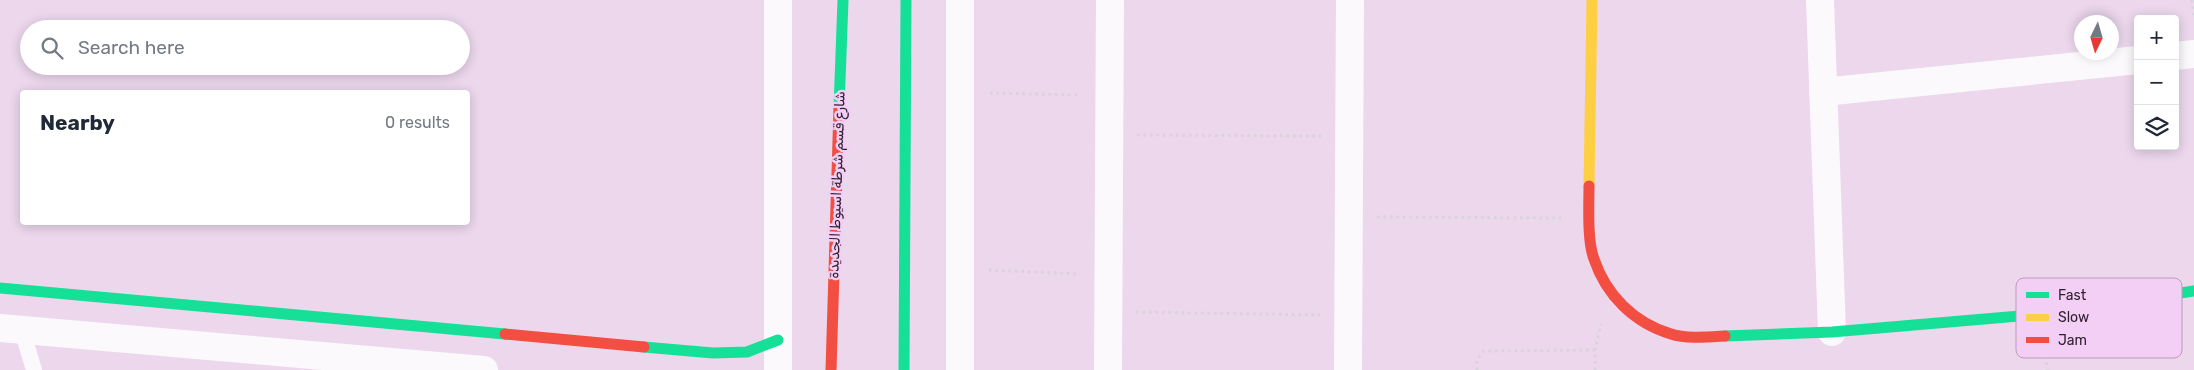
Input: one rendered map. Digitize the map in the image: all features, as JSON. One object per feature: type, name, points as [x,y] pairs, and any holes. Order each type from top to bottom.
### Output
[{"type":"street","points":[[778,0],[778,370]]},
{"type":"street","name":"شارع قسم شرطة اسيوط الجديدة","points":[[831,370],[843,0]]},
{"type":"street","points":[[904,370],[906,0]]},
{"type":"street","points":[[960,0],[960,370]]},
{"type":"street","points":[[1108,370],[1110,0]]},
{"type":"street","points":[[1348,370],[1350,0]]},
{"type":"street","points":[[1592,0],[1589,218],[1592,258],[1610,294],[1638,320],[1672,335],[1710,337],[1832,332],[2016,316]]},
{"type":"street","points":[[1820,0],[1832,332]]},
{"type":"street","points":[[2179,56],[2194,54]]},
{"type":"street","points":[[1823,92],[2134,60]]},
{"type":"street","points":[[0,288],[713,353],[747,352],[778,340]]},
{"type":"street","points":[[11,329],[384,365],[484,370]]},
{"type":"lane","points":[[11,329],[34,370]]},
{"type":"path","points":[[2192,0],[2194,16]]},
{"type":"path","points":[[960,92],[1109,96]]},
{"type":"path","points":[[1109,134],[1349,137]]},
{"type":"path","points":[[1348,216],[1589,218]]},
{"type":"path","points":[[960,269],[1108,276]]},
{"type":"path","points":[[1595,370],[1595,350],[1610,294]]},
{"type":"path","points":[[1108,312],[1348,315]]},
{"type":"path","points":[[1477,370],[1477,360],[1484,351],[1595,350]]},
{"type":"traffic: fast","points":[[839,108],[843,0]]},
{"type":"traffic: fast","points":[[904,370],[906,0]]},
{"type":"traffic: fast","points":[[0,288],[505,334]]},
{"type":"traffic: fast","points":[[2182,293],[2194,291]]},
{"type":"traffic: fast","points":[[1725,336],[1832,332],[2016,316]]},
{"type":"traffic: fast","points":[[644,347],[713,353],[747,352],[778,340]]},
{"type":"traffic: slow","points":[[1589,186],[1592,0]]},
{"type":"traffic: jam","points":[[831,370],[839,108]]},
{"type":"traffic: jam","points":[[1589,186],[1589,223],[1592,252],[1599,272],[1614,296],[1623,306],[1645,323],[1677,336],[1725,336]]},
{"type":"traffic: jam","points":[[505,334],[644,347]]}]
